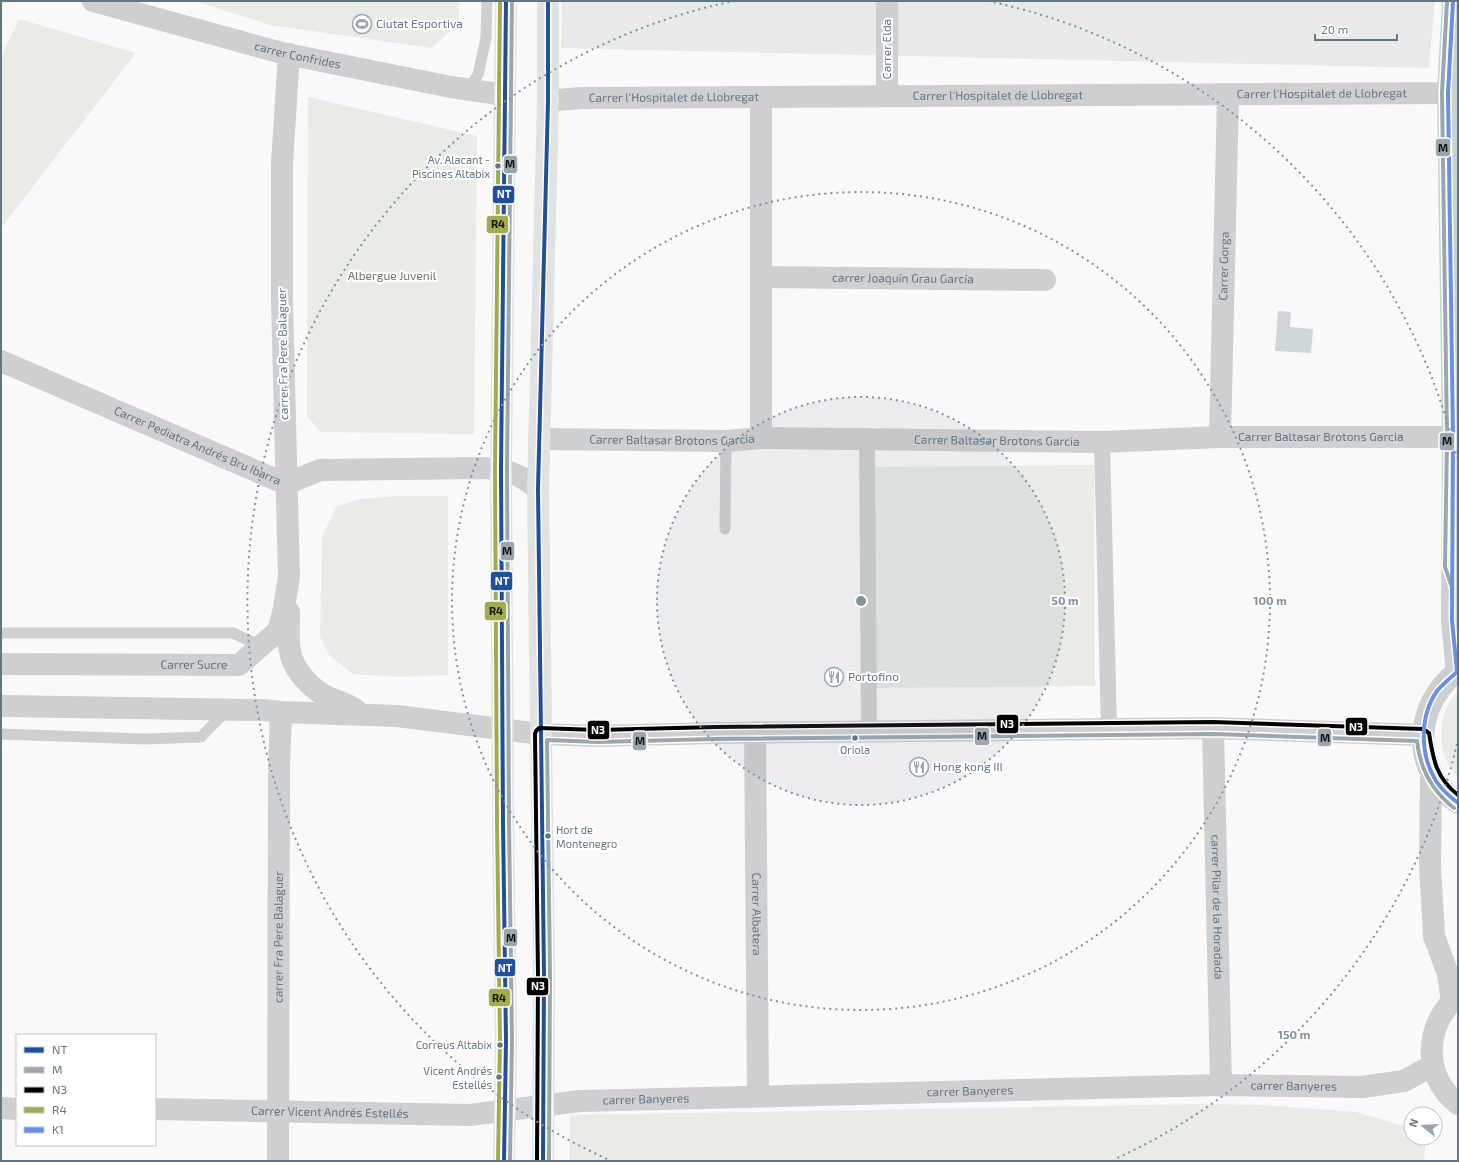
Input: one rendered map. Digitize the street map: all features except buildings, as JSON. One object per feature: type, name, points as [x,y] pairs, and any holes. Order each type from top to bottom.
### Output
[{"type":"main road","points":[[504,1161],[506,1034],[502,729],[501,469],[506,1]]},
{"type":"main road","points":[[544,1161],[544,975],[538,489],[548,101],[548,1]]},
{"type":"street","name":"carrer Confrides","points":[[93,1],[289,54],[468,90],[505,95]]},
{"type":"street","name":"Carrer Elda","points":[[887,1],[887,96]]},
{"type":"street","points":[[1453,1],[1455,576],[1452,620],[1457,672],[1445,683],[1435,696],[1425,719],[1423,735],[1424,749],[1431,772],[1442,789],[1458,803]]},
{"type":"street","name":"carrer Fra Pere Balaguer","points":[[261,646],[278,631],[283,613],[289,577],[282,302],[282,171],[289,54]]},
{"type":"street","name":"Carrer l'Hospitalet de Llobregat","points":[[548,101],[580,98],[1228,95],[1453,92]]},
{"type":"street","name":"Carrer Gorga","points":[[1220,437],[1228,95]]},
{"type":"street","points":[[761,97],[761,438]]},
{"type":"street","name":"carrer Joaquín Grau García","points":[[761,277],[1045,280]]},
{"type":"street","name":"Carrer Pediatra Andrés Bru Ibarra","points":[[1,362],[286,484],[320,470],[501,469],[525,478],[538,489]]},
{"type":"street","name":"Carrer Baltasar Brotons Garcia","points":[[539,439],[726,441],[761,438],[1102,442],[1220,437],[1454,437]]},
{"type":"street","points":[[867,439],[869,731]]},
{"type":"street","points":[[1102,442],[1109,729]]},
{"type":"street","points":[[289,577],[289,638],[292,658],[306,681],[316,690],[330,698],[349,705],[361,714]]},
{"type":"street","name":"Carrer Sucre","points":[[1,664],[239,665],[261,646]]},
{"type":"street","points":[[1,706],[263,710],[281,712],[361,714],[397,716],[540,734],[598,736],[755,732],[1213,728],[1423,735]]},
{"type":"street","name":"carrer Fra Pere Balaguer","points":[[278,1161],[279,767],[281,712]]},
{"type":"street","name":"carrer Pilar de la Horadada","points":[[1213,728],[1221,1085]]},
{"type":"street","name":"Carrer Albatera","points":[[755,732],[758,1096]]},
{"type":"street","points":[[1431,772],[1430,865],[1434,936],[1448,974],[1455,999],[1442,1013],[1436,1025],[1432,1047],[1433,1065],[1437,1078],[1444,1090],[1457,1106]]},
{"type":"street","name":"carrer Banyeres","points":[[504,1111],[580,1101],[758,1096],[1221,1085],[1362,1087],[1404,1081],[1433,1065]]},
{"type":"street","points":[[1,1108],[16,1109]]},
{"type":"street","name":"Carrer Vicent Andrés Estellés","points":[[156,1109],[470,1115],[504,1111]]},
{"type":"lane","points":[[468,90],[478,75],[486,38],[487,1]]},
{"type":"lane","points":[[725,529],[726,441]]},
{"type":"lane","points":[[1,633],[233,633],[261,646]]},
{"type":"lane","points":[[1,734],[145,739],[201,737],[227,710]]},
{"type":"shaded area","points":[[562,1],[1435,1],[1429,68],[561,48]]},
{"type":"shaded area","points":[[1278,311],[1291,312],[1290,327],[1313,329],[1311,353],[1275,351]]},
{"type":"green space","name":"Ciutat Esportiva","points":[[195,1],[459,1],[459,23],[432,48],[270,25]]},
{"type":"green space","points":[[19,19],[136,53],[1,228],[1,57]]},
{"type":"green space","name":"Albergue Juvenil","points":[[308,97],[477,136],[474,434],[321,432],[307,416]]},
{"type":"green space","points":[[1094,465],[1095,686],[875,688],[874,467]]},
{"type":"green space","points":[[400,496],[448,496],[448,675],[400,677],[353,674],[329,655],[320,637],[322,537],[337,506],[361,499]]},
{"type":"green space","points":[[1458,692],[1458,777],[1445,758],[1441,734],[1445,711],[1450,701]]},
{"type":"green space","points":[[1208,1104],[1262,1105],[1356,1112],[1403,1126],[1403,1146],[1425,1146],[1424,1161],[569,1161],[570,1115]]},
{"type":"transit line","name":"R4","points":[[498,1161],[500,1040],[495,469],[500,1]]},
{"type":"transit line","name":"NT","points":[[504,1161],[506,1040],[501,469],[506,1]]},
{"type":"transit line","name":"M","points":[[510,1161],[512,1040],[507,469],[512,1]]},
{"type":"transit line","name":"NT","points":[[543,1161],[544,975],[538,489],[548,101],[548,1]]},
{"type":"transit line","name":"M","points":[[1447,1],[1442,93],[1447,437],[1445,567],[1452,587]]},
{"type":"transit line","name":"K1","points":[[1453,1],[1448,93],[1453,437],[1452,620],[1457,672],[1444,683],[1431,701],[1427,712],[1424,736],[1427,760],[1436,781],[1449,796],[1458,803]]},
{"type":"transit line","name":"N3","points":[[537,1161],[538,975],[535,734],[539,728],[598,730],[715,727],[1213,722],[1423,729],[1429,733],[1434,760],[1440,775],[1458,795]]},
{"type":"transit line","name":"M","points":[[549,1161],[550,975],[547,740],[598,742],[715,739],[1213,734],[1417,741],[1421,761],[1428,779],[1439,794],[1454,808]]},
{"type":"place","name":"Ciutat Esportiva","points":[[362,24]]},
{"type":"place","name":"Av. Alacant - Piscines Altabix","points":[[498,166]]},
{"type":"place","name":"Portofino","points":[[834,677]]},
{"type":"place","name":"Oriola","points":[[855,738]]},
{"type":"place","name":"Hong kong III","points":[[919,767]]},
{"type":"place","name":"Hort de Montenegro","points":[[548,836]]},
{"type":"place","name":"Correus Altabix","points":[[500,1045]]},
{"type":"place","name":"Vicent Andrés Estellés","points":[[499,1077]]}]
